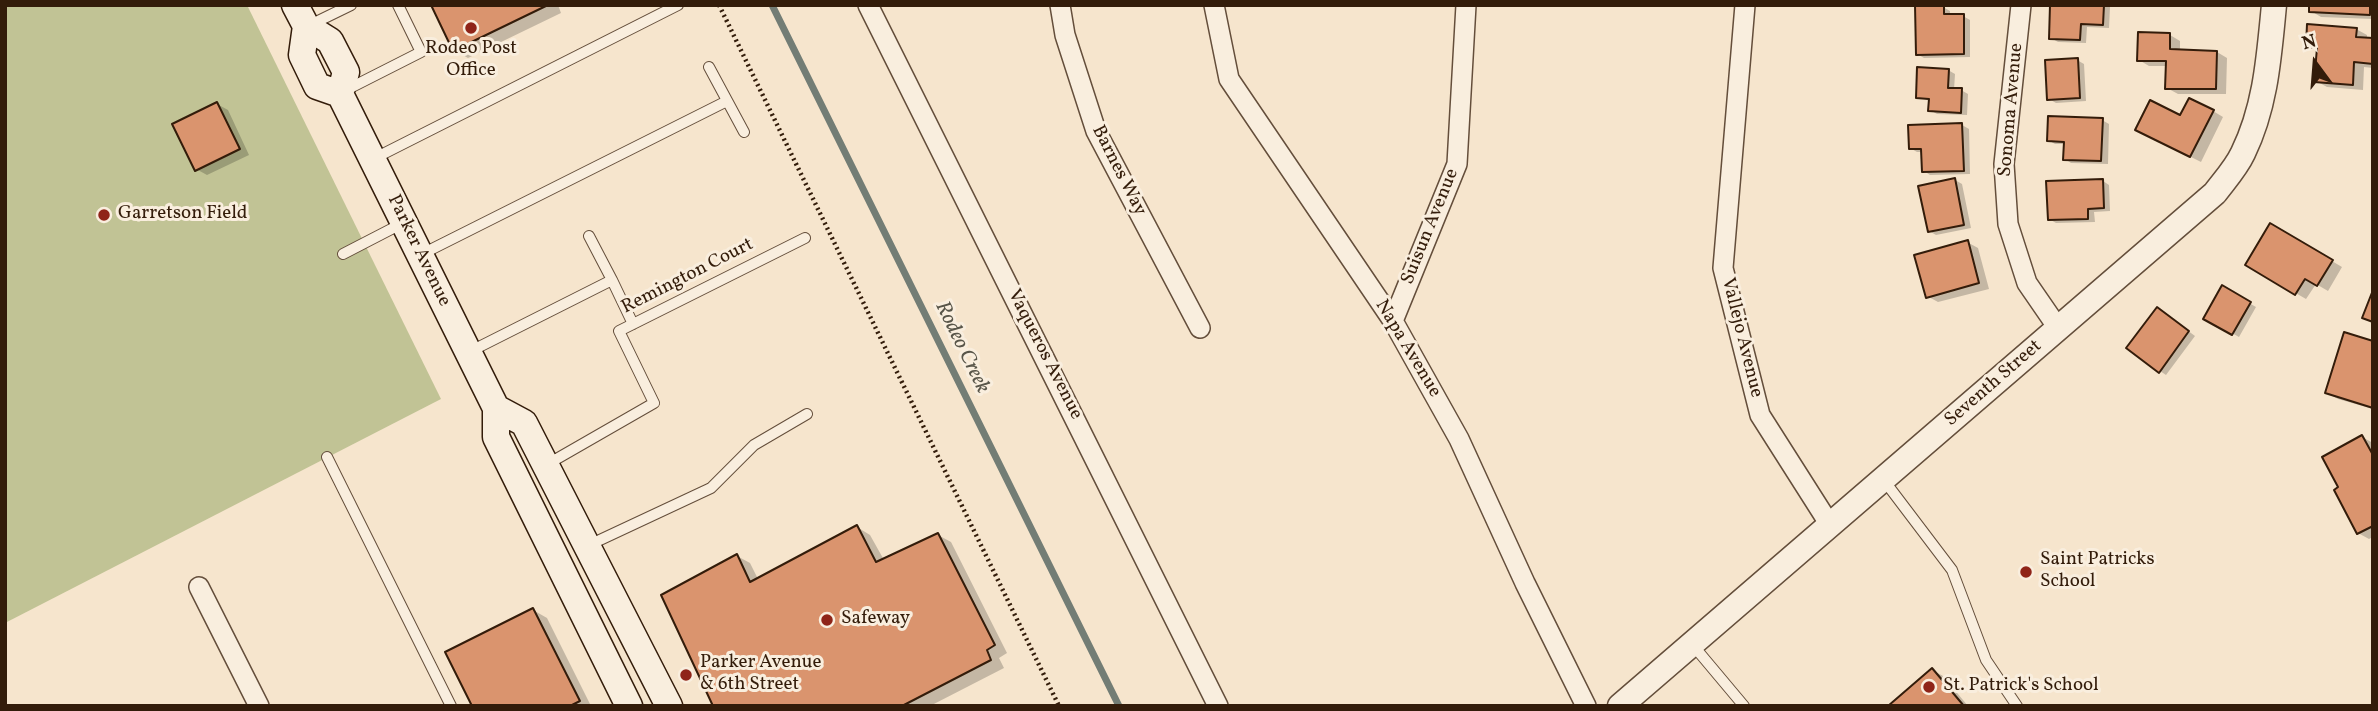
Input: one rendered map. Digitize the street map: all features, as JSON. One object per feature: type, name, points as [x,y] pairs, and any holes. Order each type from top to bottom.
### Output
[{"type":"main road","points":[[301,16],[302,55],[317,86],[340,94]]},
{"type":"main road","name":"Parker Avenue","points":[[340,94],[496,408],[496,437],[629,706]]},
{"type":"main road","points":[[496,408],[524,423],[663,704]]},
{"type":"street","name":"Vaqueros Avenue","points":[[868,5],[1218,706]]},
{"type":"street","name":"Barnes Way","points":[[1060,5],[1065,35],[1096,131],[1200,328]]},
{"type":"street","name":"Napa Avenue","points":[[1214,5],[1229,79],[1393,321],[1459,439],[1525,583],[1586,706]]},
{"type":"street","name":"Suisun Avenue","points":[[1393,321],[1457,164],[1466,5]]},
{"type":"street","name":"Vallejo Avenue","points":[[1745,5],[1723,268],[1760,415],[1830,525]]},
{"type":"street","name":"Sonoma Avenue","points":[[2021,5],[2004,164],[2008,224],[2027,283],[2058,328]]},
{"type":"street","name":"Seventh Street","points":[[1620,706],[2215,194],[2242,156],[2258,117],[2268,71],[2274,5]]},
{"type":"street","points":[[199,587],[259,706]]},
{"type":"lane","points":[[301,16],[351,5]]},
{"type":"lane","points":[[340,94],[421,52],[398,5]]},
{"type":"lane","points":[[373,159],[678,5]]},
{"type":"lane","points":[[709,67],[744,132]]},
{"type":"lane","points":[[420,255],[727,100]]},
{"type":"lane","points":[[343,254],[404,223]]},
{"type":"lane","points":[[589,236],[634,324]]},
{"type":"lane","name":"Remington Court","points":[[546,465],[654,403],[619,331],[805,238]]},
{"type":"lane","points":[[468,352],[612,280]]},
{"type":"lane","points":[[587,546],[711,488],[754,445],[807,414]]},
{"type":"lane","points":[[327,457],[451,706]]},
{"type":"lane","points":[[1883,479],[1952,570],[1986,660],[2017,706]]},
{"type":"lane","points":[[1692,644],[1744,706]]},
{"type":"path","points":[[719,5],[1059,706]]},
{"type":"green space","points":[[5,5],[247,5],[441,399],[5,623]]},
{"type":"building","name":"Rodeo Post Office","points":[[431,5],[548,5],[453,51]]},
{"type":"building","points":[[1915,5],[1944,5],[1944,14],[1964,14],[1964,54],[1916,55]]},
{"type":"building","points":[[2050,5],[2104,5],[2103,25],[2081,24],[2080,40],[2049,39]]},
{"type":"building","points":[[2309,5],[2370,5],[2370,15],[2309,12]]},
{"type":"building","points":[[2307,24],[2357,28],[2356,37],[2373,38],[2373,64],[2354,62],[2353,85],[2314,82],[2317,48],[2306,47]]},
{"type":"building","points":[[2138,32],[2170,33],[2170,49],[2217,51],[2216,89],[2165,89],[2166,61],[2137,61]]},
{"type":"building","points":[[2078,58],[2080,98],[2047,100],[2045,60]]},
{"type":"building","points":[[1917,67],[1949,69],[1948,88],[1962,88],[1961,113],[1928,111],[1929,99],[1916,98]]},
{"type":"building","points":[[2189,98],[2214,110],[2190,157],[2135,130],[2150,100],[2180,115]]},
{"type":"building","points":[[217,102],[240,149],[195,171],[172,124]]},
{"type":"building","points":[[2048,116],[2103,118],[2101,161],[2063,160],[2064,142],[2047,141]]},
{"type":"building","points":[[1962,123],[1964,171],[1922,172],[1921,149],[1909,149],[1908,125]]},
{"type":"building","points":[[1955,178],[1964,225],[1928,232],[1918,186]]},
{"type":"building","points":[[2103,179],[2104,208],[2088,209],[2088,219],[2048,220],[2046,181]]},
{"type":"building","points":[[2270,223],[2333,260],[2317,286],[2305,279],[2295,295],[2245,265]]},
{"type":"building","points":[[1968,240],[1979,283],[1926,298],[1914,255]]},
{"type":"building","points":[[2222,285],[2251,302],[2232,335],[2203,319]]},
{"type":"building","points":[[2373,290],[2373,322],[2362,318]]},
{"type":"building","points":[[2157,307],[2189,331],[2159,373],[2126,348]]},
{"type":"building","points":[[2344,332],[2373,341],[2373,408],[2325,393]]},
{"type":"building","points":[[2362,435],[2373,455],[2373,526],[2357,534],[2334,490],[2338,487],[2322,457]]},
{"type":"building","name":"Safeway","points":[[857,525],[876,562],[938,533],[995,645],[987,650],[991,660],[902,706],[713,706],[661,595],[737,554],[750,582]]},
{"type":"building","points":[[533,608],[580,701],[570,706],[472,706],[445,652]]},
{"type":"building","name":"St. Patrick's School","points":[[1932,668],[1964,706],[1888,706]]},
{"type":"waterway","name":"Rodeo Creek","points":[[772,5],[1119,706]]},
{"type":"place","name":"Rodeo Post Office","points":[[471,28]]},
{"type":"place","name":"Garretson Field","points":[[104,215]]},
{"type":"place","name":"Saint Patricks School","points":[[2026,572]]},
{"type":"place","name":"Safeway","points":[[827,620]]},
{"type":"place","name":"Parker Avenue & 6th Street","points":[[686,675]]},
{"type":"place","name":"St. Patrick's School","points":[[1929,687]]}]
